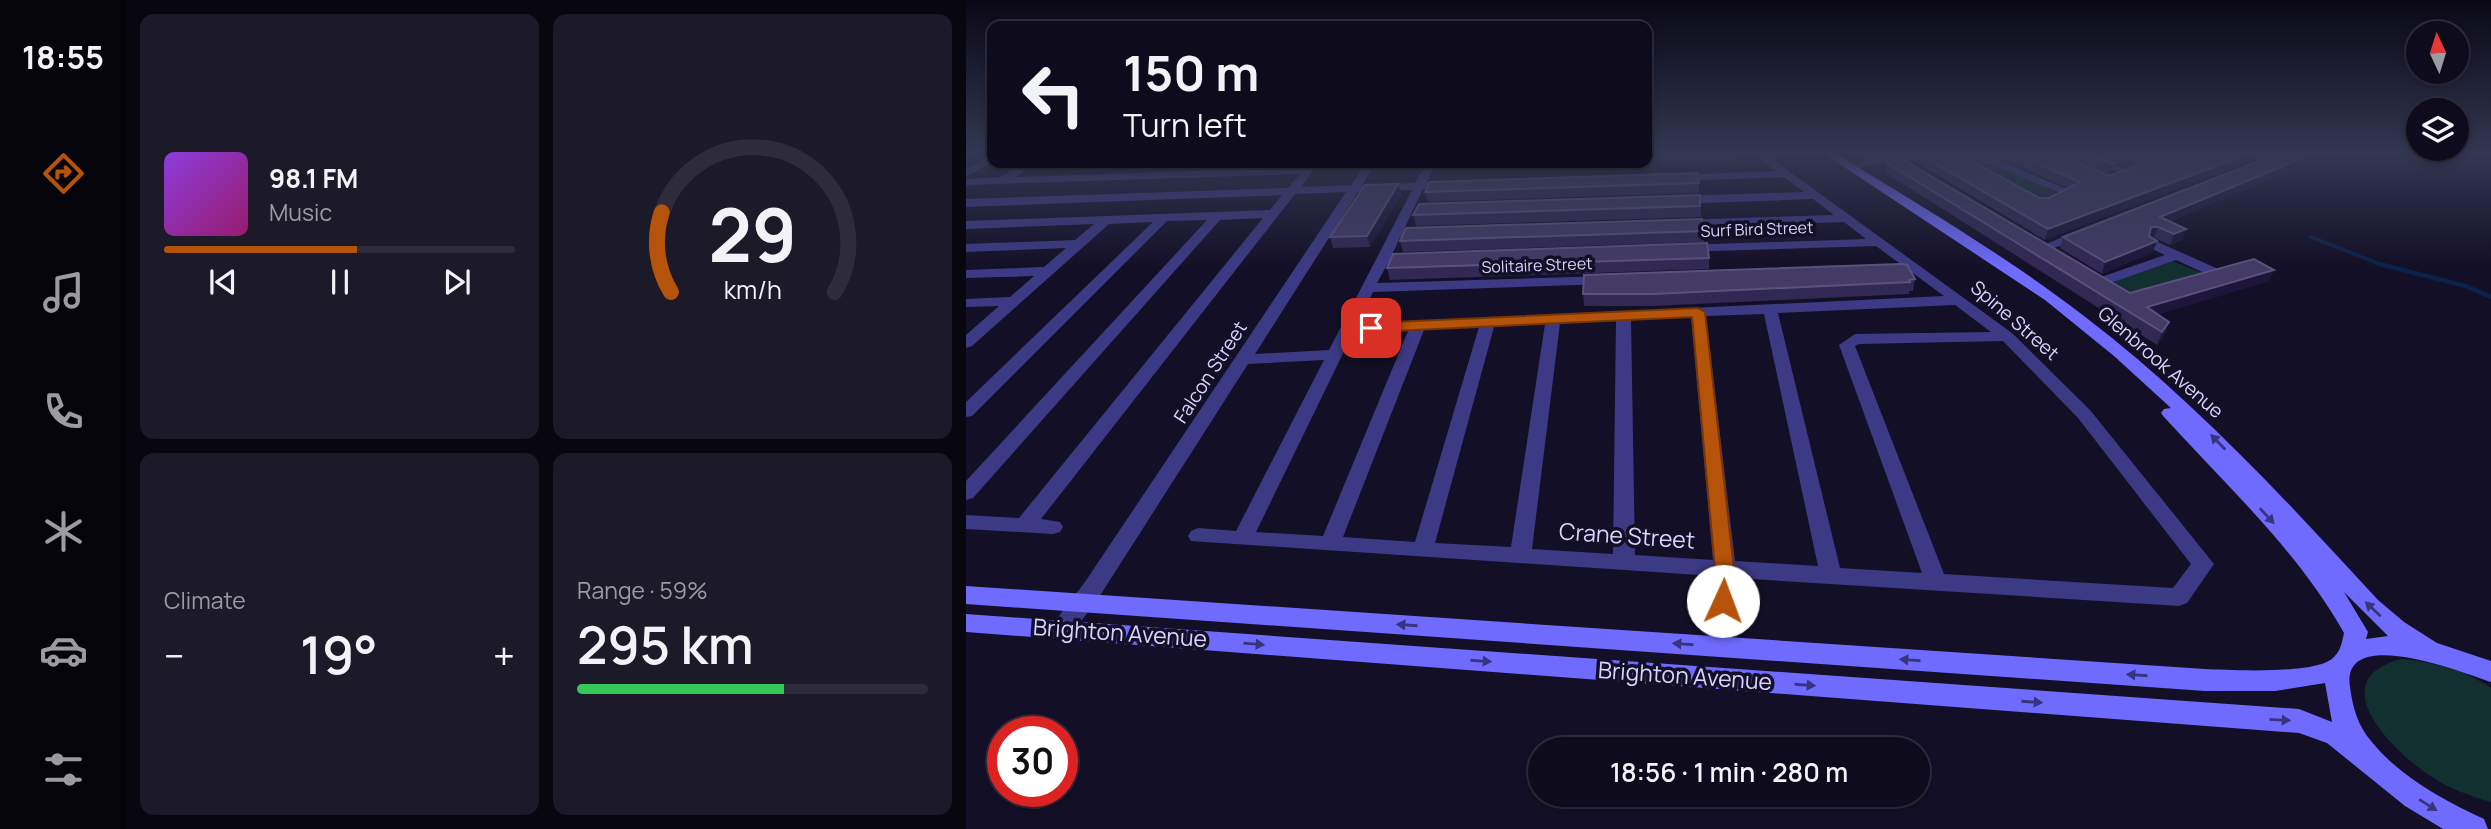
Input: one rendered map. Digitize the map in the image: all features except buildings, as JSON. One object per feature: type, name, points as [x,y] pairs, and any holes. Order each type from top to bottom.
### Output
[{"type":"street","points":[[966,202],[1271,192]]},
{"type":"street","points":[[1024,526],[1290,192]]},
{"type":"street","name":"Falcon Street","points":[[1063,628],[1083,603],[1352,192]]},
{"type":"street","points":[[1242,539],[1395,233],[1414,209],[1418,192]]},
{"type":"street","name":"Spine Street","points":[[1812,192],[2007,336],[2084,414],[2203,564],[2179,597]]},
{"type":"street","name":"Glenbrook Avenue","points":[[1875,192],[2020,286],[2065,320],[2184,426],[2286,537],[2332,592],[2356,632],[2336,687],[2341,714],[2359,744],[2388,775]]},
{"type":"street","name":"Glenbrook Avenue","points":[[1889,192],[2007,267],[2080,320],[2214,437],[2370,606],[2396,629],[2428,648]]},
{"type":"street","points":[[2051,200],[2069,194],[2064,192]]},
{"type":"street","points":[[1667,201],[1817,195]]},
{"type":"street","points":[[966,225],[1273,214]]},
{"type":"street","points":[[966,493],[1217,216]]},
{"type":"street","points":[[966,412],[1164,218]]},
{"type":"street","points":[[1670,224],[1848,218]]},
{"type":"street","points":[[970,337],[1106,220]]},
{"type":"street","points":[[2046,247],[2097,227]]},
{"type":"street","points":[[1395,233],[1437,232]]},
{"type":"street","name":"Surf Bird Street","points":[[1673,249],[1881,242]]},
{"type":"street","points":[[966,248],[1078,244]]},
{"type":"street","points":[[2153,244],[2218,274],[2192,281]]},
{"type":"street","points":[[2121,293],[2097,278],[2177,255]]},
{"type":"street","points":[[1382,259],[1424,258]]},
{"type":"street","points":[[1891,269],[1918,268]]},
{"type":"street","points":[[966,274],[1047,271]]},
{"type":"street","name":"Solitaire Street","points":[[1368,288],[1629,279]]},
{"type":"street","points":[[1347,329],[1961,300]]},
{"type":"street","points":[[966,303],[1014,301]]},
{"type":"street","points":[[1770,309],[1831,575]]},
{"type":"street","points":[[1698,312],[1725,569],[1720,647]]},
{"type":"street","points":[[1623,563],[1624,316]]},
{"type":"street","points":[[1520,556],[1553,319]]},
{"type":"street","points":[[1423,550],[1488,322]]},
{"type":"street","points":[[1330,544],[1418,325]]},
{"type":"street","points":[[1936,582],[1847,345],[1855,339],[2007,336]]},
{"type":"street","points":[[1243,359],[1334,355]]},
{"type":"street","points":[[966,522],[1053,527]]},
{"type":"street","name":"Crane Street","points":[[1198,536],[2179,597]]},
{"type":"street","name":"Brighton Avenue","points":[[966,595],[2265,682],[2315,677],[2371,646],[2397,644],[2428,648]]},
{"type":"street","name":"Brighton Avenue","points":[[966,623],[1063,628],[2299,721],[2336,735],[2388,775]]},
{"type":"street","points":[[2428,648],[2491,672]]},
{"type":"street","points":[[2388,775],[2430,807],[2474,829]]},
{"type":"green space","points":[[2024,192],[2055,192],[2056,194],[2048,197]]},
{"type":"green space","points":[[2173,261],[2202,273],[2140,294],[2129,293],[2114,285],[2116,281]]},
{"type":"green space","points":[[2401,659],[2448,668],[2481,681],[2491,688],[2491,802],[2446,785],[2416,766],[2384,735],[2372,717],[2365,699],[2366,683],[2378,669]]},
{"type":"waterway","points":[[2311,237],[2382,265]]},
{"type":"waterway","points":[[2382,265],[2466,286],[2491,297]]},
{"type":"route","points":[[1371,328],[1698,312],[1725,569],[1723,601]]}]
